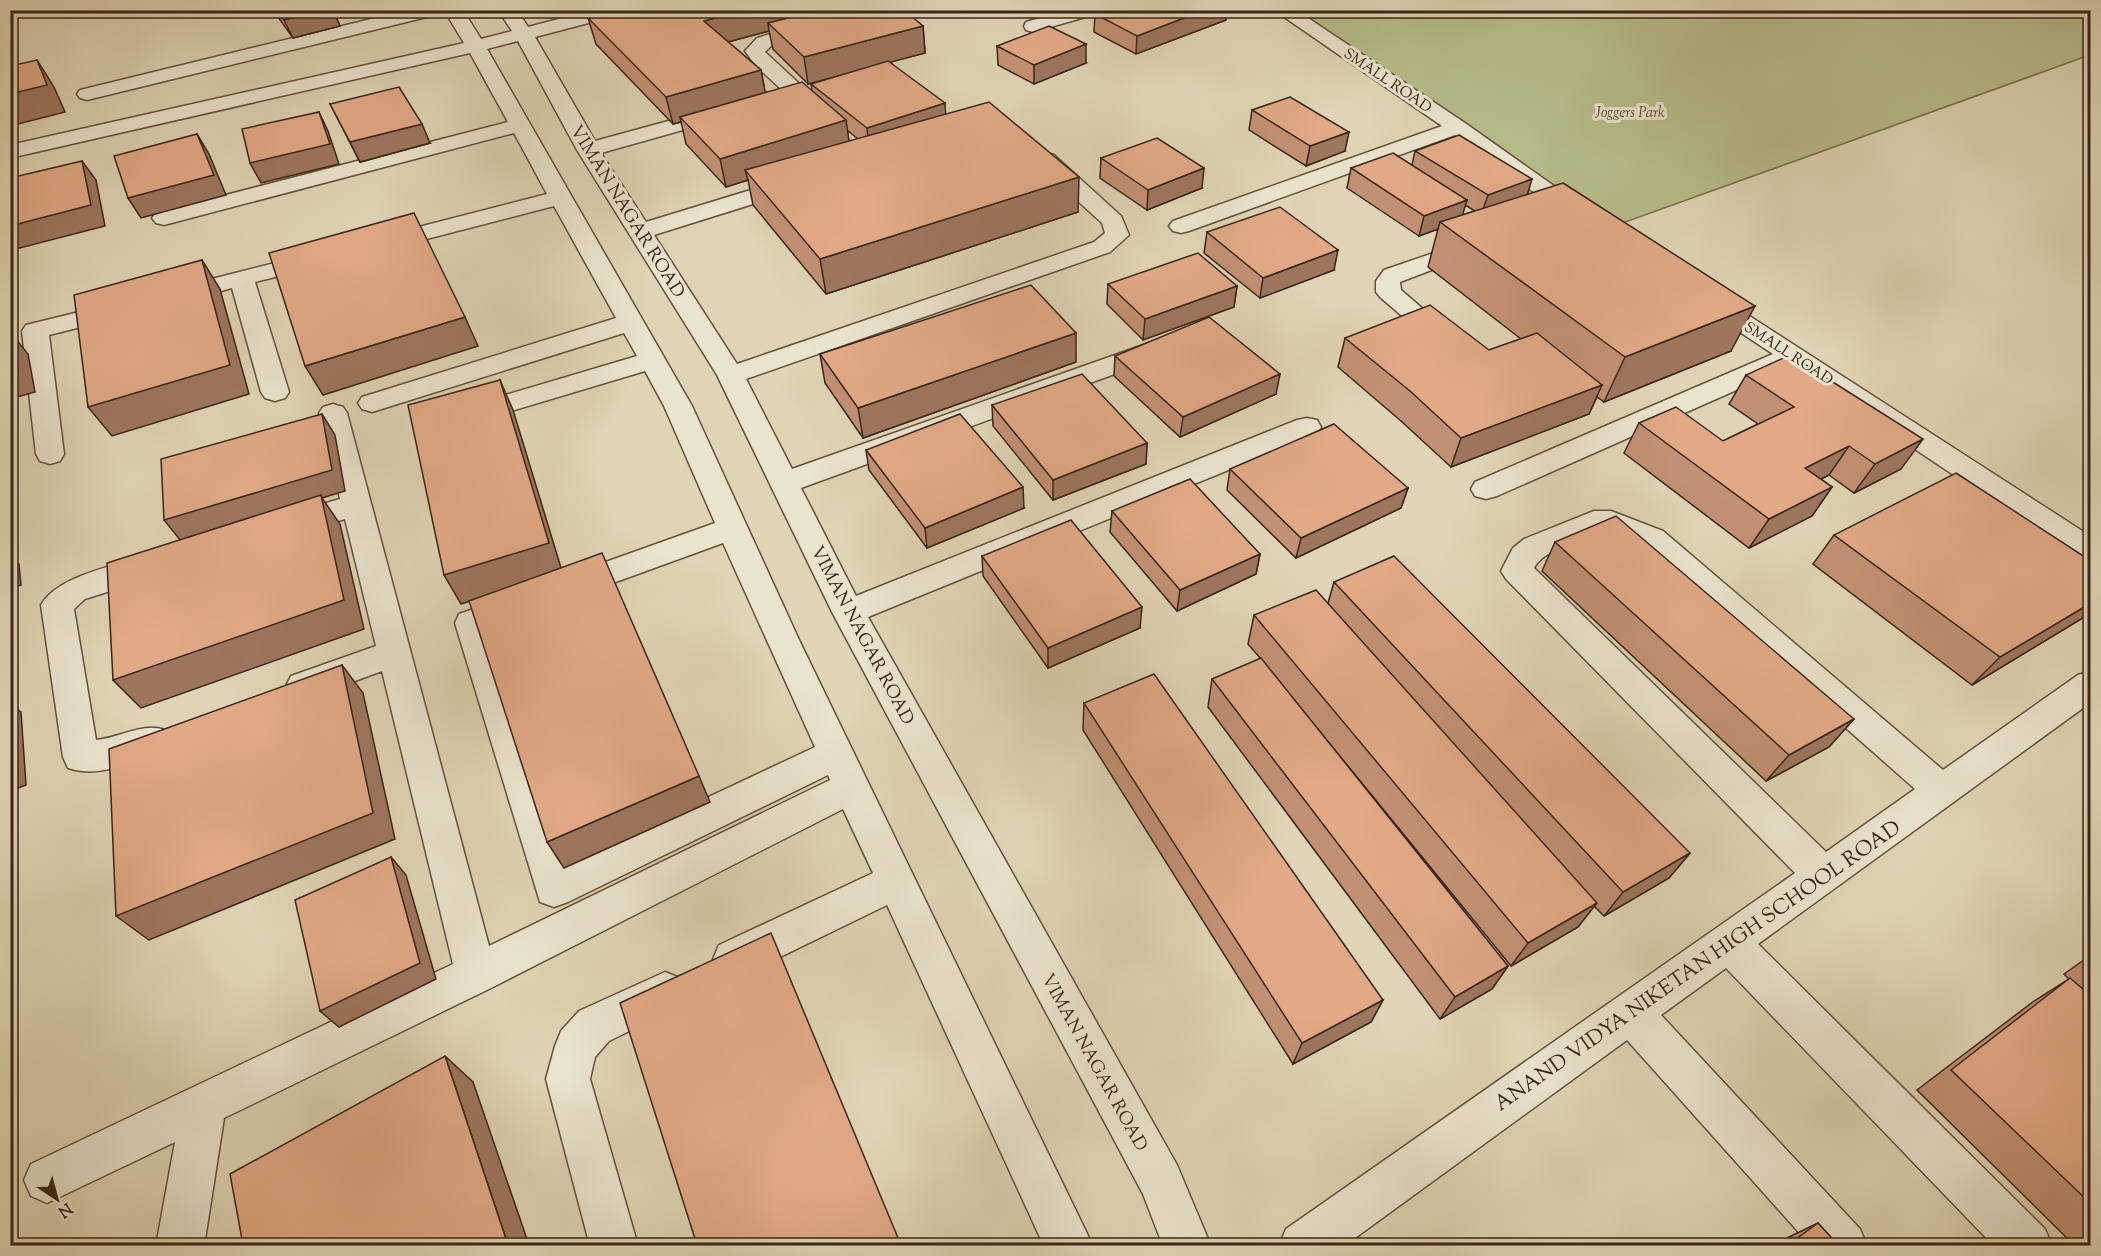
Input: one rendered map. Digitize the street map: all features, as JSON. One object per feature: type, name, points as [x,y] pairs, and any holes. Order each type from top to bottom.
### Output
[{"type":"street","points":[[87,94],[434,10]]},
{"type":"street","points":[[453,10],[476,46],[678,406],[843,770],[1069,1245]]},
{"type":"street","points":[[10,152],[476,46],[516,22],[617,10]]},
{"type":"street","points":[[590,153],[796,92],[763,62],[755,51],[764,42],[807,29],[837,16],[834,10]]},
{"type":"street","points":[[1033,26],[1090,10]]},
{"type":"street","name":"SMALL ROAD","points":[[1294,13],[1458,127],[1563,214],[1600,230]]},
{"type":"street","name":"VIMAN NAGAR ROAD","points":[[516,22],[590,153],[731,375],[848,612],[1161,1181],[1187,1245]]},
{"type":"street","points":[[590,153],[813,94]]},
{"type":"street","points":[[164,218],[520,125]]},
{"type":"street","points":[[1181,226],[1458,127]]},
{"type":"street","points":[[731,375],[1102,247],[1117,235],[1113,221],[1033,149]]},
{"type":"street","points":[[639,232],[811,179]]},
{"type":"street","points":[[50,454],[36,331],[561,197]]},
{"type":"street","points":[[1463,353],[1402,306],[1389,292],[1388,281],[1393,275],[1489,241]]},
{"type":"street","points":[[242,279],[275,392]]},
{"type":"street","name":"SMALL ROAD","points":[[1687,286],[2091,551]]},
{"type":"street","points":[[372,403],[632,322]]},
{"type":"street","points":[[784,483],[1182,340]]},
{"type":"street","points":[[1486,489],[1793,356]]},
{"type":"street","points":[[441,424],[652,360]]},
{"type":"street","points":[[333,413],[476,974]]},
{"type":"street","points":[[848,612],[1307,427]]},
{"type":"street","points":[[255,536],[356,505]]},
{"type":"street","points":[[587,566],[729,522]]},
{"type":"street","points":[[729,522],[471,623],[554,889],[843,770]]},
{"type":"street","points":[[1823,875],[1517,571],[1524,556],[1535,547],[1594,522],[1611,522],[1652,539],[1942,791]]},
{"type":"street","points":[[176,560],[74,591],[57,605],[81,757],[112,754],[180,730]]},
{"type":"street","points":[[270,698],[394,653]]},
{"type":"street","name":"ANAND VIDYA NIKETAN HIGH SCHOOL ROAD","points":[[1303,1245],[2091,685]]},
{"type":"street","points":[[47,1180],[476,974],[843,770]]},
{"type":"street","points":[[614,1245],[568,1079],[576,1046],[594,1026],[896,880]]},
{"type":"street","points":[[1729,943],[2028,1245]]},
{"type":"street","points":[[1630,1012],[1843,1245]]},
{"type":"street","points":[[180,1245],[204,1104]]},
{"type":"green space","name":"Joggers Park","points":[[1281,11],[2090,11],[2090,55],[1617,225]]},
{"type":"building","points":[[277,10],[321,10],[284,20]]},
{"type":"building","points":[[620,10],[743,10],[704,21],[761,70],[666,97],[588,18]]},
{"type":"building","points":[[820,10],[904,10],[923,26],[804,57],[768,23]]},
{"type":"building","points":[[1103,10],[1205,10],[1137,36],[1095,14]]},
{"type":"building","points":[[1049,26],[1086,44],[1034,65],[997,46]]},
{"type":"building","points":[[37,60],[47,85],[10,94],[10,66]]},
{"type":"building","points":[[888,61],[945,103],[867,128],[811,84]]},
{"type":"building","points":[[802,82],[846,120],[720,159],[680,117]]},
{"type":"building","points":[[399,87],[422,124],[350,142],[330,104]]},
{"type":"building","points":[[1290,97],[1349,132],[1310,146],[1252,110]]},
{"type":"building","points":[[989,102],[1079,177],[820,259],[745,170]]},
{"type":"building","points":[[319,112],[330,144],[250,163],[242,129]]},
{"type":"building","points":[[197,134],[214,175],[128,198],[114,156]]},
{"type":"building","points":[[1459,135],[1532,179],[1488,195],[1415,151]]},
{"type":"building","points":[[1157,138],[1204,168],[1148,190],[1101,158]]},
{"type":"building","points":[[1393,153],[1467,200],[1424,216],[1351,168]]},
{"type":"building","points":[[82,161],[91,205],[10,226],[10,178]]},
{"type":"building","points":[[1563,183],[1755,306],[1625,357],[1440,222]]},
{"type":"building","points":[[1280,207],[1338,250],[1263,278],[1207,232]]},
{"type":"building","points":[[414,213],[465,317],[305,366],[269,253]]},
{"type":"building","points":[[1198,253],[1237,286],[1145,319],[1108,284]]},
{"type":"building","points":[[202,260],[230,365],[88,407],[74,295]]},
{"type":"building","points":[[1031,285],[1076,333],[858,408],[820,354]]},
{"type":"building","points":[[1430,305],[1489,350],[1537,333],[1602,385],[1461,438],[1410,391],[1345,338]]},
{"type":"building","points":[[1209,317],[1280,374],[1183,417],[1115,356]]},
{"type":"building","points":[[10,333],[18,371],[10,373]]},
{"type":"building","points":[[1790,355],[1923,439],[1875,464],[1849,446],[1805,468],[1832,487],[1769,519],[1639,423],[1676,407],[1723,441],[1794,407],[1746,375]]},
{"type":"building","points":[[1082,374],[1147,443],[1053,480],[992,405]]},
{"type":"building","points":[[500,380],[549,543],[444,575],[408,405]]},
{"type":"building","points":[[322,414],[332,470],[164,520],[161,459]]},
{"type":"building","points":[[960,414],[1023,487],[925,528],[866,450]]},
{"type":"building","points":[[1334,424],[1408,488],[1301,538],[1230,469]]},
{"type":"building","points":[[1956,473],[2091,561],[2091,603],[2000,657],[1834,535]]},
{"type":"building","points":[[1190,479],[1260,554],[1180,590],[1112,511]]},
{"type":"building","points":[[321,495],[344,600],[113,680],[107,563]]},
{"type":"building","points":[[1616,516],[1854,719],[1789,755],[1555,542]]},
{"type":"building","points":[[1071,520],[1142,607],[1048,648],[982,556]]},
{"type":"building","points":[[602,553],[699,776],[547,842],[469,601]]},
{"type":"building","points":[[1394,556],[1690,853],[1623,892],[1334,582]]},
{"type":"building","points":[[1316,590],[1597,903],[1528,943],[1254,615]]},
{"type":"building","points":[[1261,658],[1508,966],[1455,997],[1212,679]]},
{"type":"building","points":[[342,665],[373,813],[116,916],[109,749]]},
{"type":"building","points":[[1154,674],[1383,1000],[1302,1043],[1084,703]]},
{"type":"building","points":[[391,857],[420,963],[320,1011],[295,900]]},
{"type":"building","points":[[771,933],[901,1245],[697,1245],[620,1003]]},
{"type":"building","points":[[2070,978],[2091,996],[2091,1204],[1951,1070]]},
{"type":"building","points":[[445,1056],[508,1245],[243,1245],[230,1174]]},
{"type":"building","points":[[1818,1223],[1838,1245],[1788,1245]]}]
